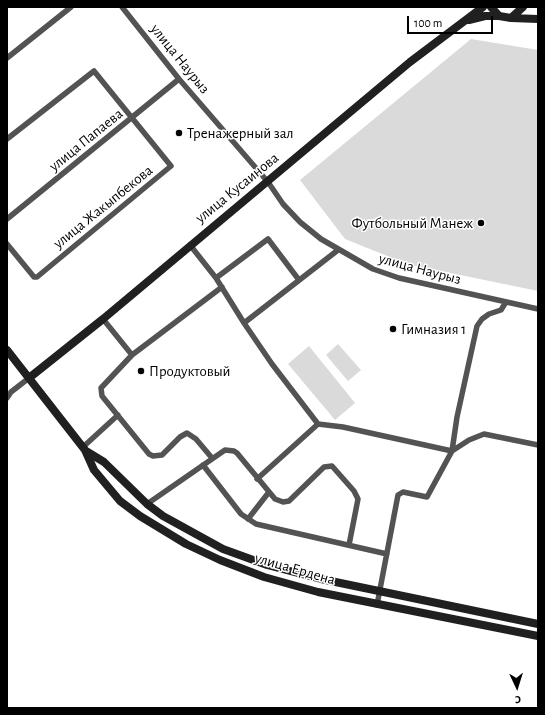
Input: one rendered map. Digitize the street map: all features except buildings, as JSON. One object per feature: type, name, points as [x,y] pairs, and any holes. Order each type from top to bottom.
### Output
[{"type":"street","points":[[7,58],[71,7]]},
{"type":"street","name":"улица Наурыз","points":[[122,7],[180,79],[268,182],[283,204],[300,222],[338,250],[373,269],[392,276],[538,308]]},
{"type":"street","name":"улица Кусаинова","points":[[29,378],[103,319],[410,62],[483,7]]},
{"type":"street","points":[[491,7],[499,16]]},
{"type":"street","points":[[511,18],[523,7]]},
{"type":"street","points":[[464,22],[485,16],[538,19]]},
{"type":"street","points":[[7,138],[94,71],[132,118]]},
{"type":"street","name":"улица Папаева","points":[[7,219],[180,79]]},
{"type":"street","name":"улица Жакыпбекова","points":[[7,244],[34,277],[37,277],[170,168],[170,165],[132,118]]},
{"type":"street","points":[[216,278],[268,239],[299,280]]},
{"type":"street","points":[[190,245],[216,278],[244,323],[318,424],[343,427],[452,451],[469,440],[484,434],[538,444]]},
{"type":"street","points":[[244,323],[338,250]]},
{"type":"street","points":[[212,458],[196,439],[187,433],[180,437],[162,455],[153,456],[149,454],[102,396],[102,388],[132,355],[222,287]]},
{"type":"street","points":[[377,605],[381,591],[398,495],[403,492],[427,497],[452,451],[457,417],[477,326],[482,319],[489,314],[501,310],[506,302]]},
{"type":"street","points":[[103,319],[132,355]]},
{"type":"street","name":"улица Ердена","points":[[7,350],[84,449],[94,470],[120,501],[140,516],[186,544],[220,560],[264,577],[318,592],[538,636]]},
{"type":"street","points":[[7,398],[10,392],[29,378]]},
{"type":"street","points":[[84,449],[118,415]]},
{"type":"street","points":[[257,479],[318,424]]},
{"type":"street","name":"улица Ердена","points":[[84,449],[104,462],[148,504],[163,516],[223,549],[238,555],[267,565],[538,624]]},
{"type":"street","points":[[148,504],[224,450],[234,451],[275,499],[287,502],[324,467],[332,466],[354,491],[358,499],[349,545]]},
{"type":"street","points":[[203,465],[241,514],[256,524],[387,554]]},
{"type":"street","points":[[248,519],[269,492]]},
{"type":"shaded area","points":[[471,39],[538,50],[538,291],[407,264],[345,239],[300,180]]},
{"type":"shaded area","points":[[338,344],[361,370],[348,381],[326,355]]},
{"type":"shaded area","points":[[309,346],[355,403],[335,420],[288,364]]},
{"type":"place","name":"Тренажерный зал","points":[[179,133]]},
{"type":"place","name":"Футбольный Манеж","points":[[481,223]]},
{"type":"place","name":"Гимназия 1","points":[[393,329]]},
{"type":"place","name":"Продуктовый","points":[[141,371]]}]
